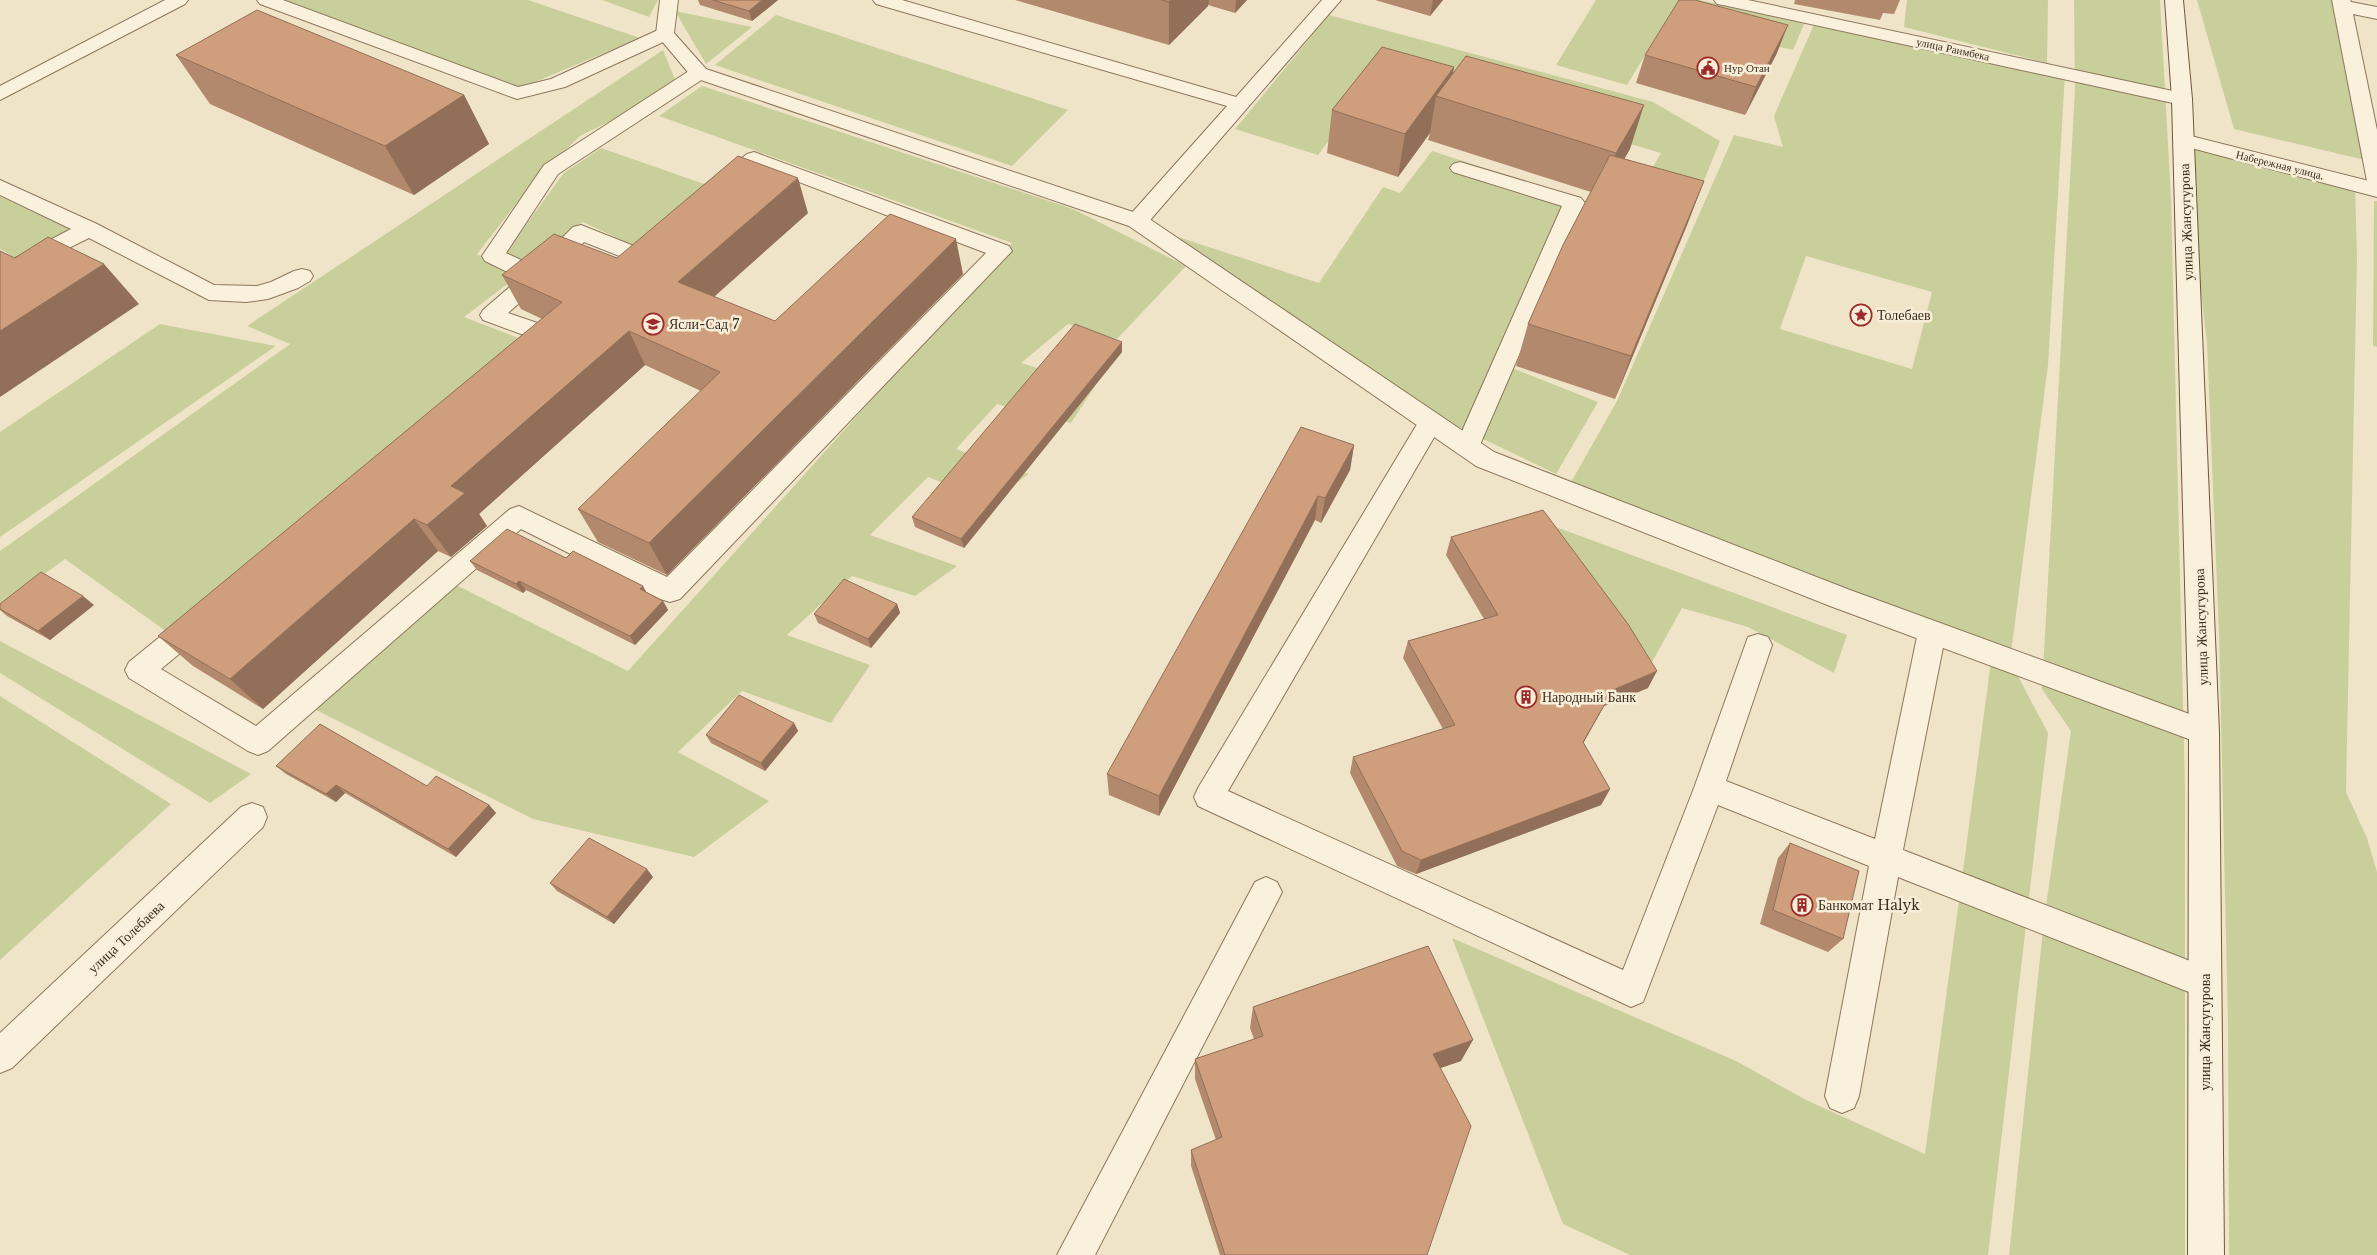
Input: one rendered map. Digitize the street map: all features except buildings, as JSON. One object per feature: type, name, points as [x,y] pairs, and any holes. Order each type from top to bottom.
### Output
[{"type":"street","points":[[0,94],[179,0]]},
{"type":"street","points":[[266,0],[517,93],[558,83],[665,34]]},
{"type":"street","points":[[669,0],[665,34],[699,73],[1137,221],[1486,459],[1932,632],[2204,732]]},
{"type":"street","points":[[882,0],[1240,104]]},
{"type":"street","points":[[1137,221],[1332,0]]},
{"type":"street","name":"улица Раимбека","points":[[1723,0],[2182,99]]},
{"type":"street","name":"улица Жансугурова","points":[[2174,0],[2182,99],[2204,732],[2206,1255]]},
{"type":"street","points":[[2377,13],[2341,3],[2377,182]]},
{"type":"street","points":[[536,276],[492,256],[551,170],[699,73]]},
{"type":"street","name":"Набережная улица.","points":[[2183,140],[2377,190]]},
{"type":"street","points":[[216,607],[139,670],[258,742],[519,516],[670,591],[1000,251],[754,158],[705,198]]},
{"type":"street","points":[[1460,168],[1574,203],[1467,447]]},
{"type":"street","points":[[0,186],[89,228],[209,292],[231,295],[261,294],[282,288],[302,276]]},
{"type":"street","points":[[519,361],[550,336],[491,315],[536,276],[582,232],[636,256],[675,224]]},
{"type":"street","points":[[0,275],[89,228]]},
{"type":"street","points":[[1431,422],[1209,797],[1631,991],[1709,788],[1758,645]]},
{"type":"street","points":[[1842,1096],[1886,858],[1932,632]]},
{"type":"street","points":[[1709,788],[2204,982]]},
{"type":"street","name":"улица Толебаева","points":[[0,1056],[252,817]]},
{"type":"street","points":[[1075,1255],[1266,892]]},
{"type":"green space","points":[[284,0],[528,0],[640,38],[516,90]]},
{"type":"green space","points":[[602,0],[658,0],[649,17]]},
{"type":"green space","points":[[1596,0],[1699,0],[1805,22],[1793,50],[1666,21],[1627,85],[1556,65]]},
{"type":"green space","points":[[1907,0],[2048,0],[2047,63],[1904,27]]},
{"type":"green space","points":[[2074,0],[2160,0],[2171,198],[2185,789],[2185,1255],[2009,1255],[2044,920],[2071,731],[2042,689],[2075,88]]},
{"type":"green space","points":[[2197,0],[2341,0],[2373,162],[2234,129]]},
{"type":"green space","points":[[675,11],[752,27],[706,64]]},
{"type":"green space","points":[[776,15],[1068,110],[1012,166],[715,65]]},
{"type":"green space","points":[[1329,15],[1653,102],[1720,141],[1691,213],[1634,199],[1661,153],[1450,92],[1370,85],[1318,155],[1235,129]]},
{"type":"green space","points":[[1816,20],[2065,74],[2048,365],[2010,661],[2048,733],[1988,1255],[1630,1255],[1563,1224],[1452,938],[1736,1061],[1806,1100],[1925,1154],[1992,654],[1566,491],[1617,401],[1734,135],[1783,147],[1774,116]],"holes":[[[1806,256],[1932,292],[1912,369],[1780,329]]]},
{"type":"green space","points":[[663,50],[678,87],[580,136],[537,177],[477,254],[518,276],[464,317],[526,341],[167,632],[65,559],[0,607],[0,551],[290,344],[247,326]]},
{"type":"green space","points":[[702,86],[1073,209],[1186,266],[1117,339],[1068,324],[1021,363],[1095,386],[1071,423],[997,404],[956,449],[1029,474],[989,501],[928,477],[870,535],[957,566],[915,596],[852,576],[787,635],[870,665],[831,723],[742,691],[678,752],[769,801],[694,857],[533,819],[314,709],[452,583],[628,671],[1012,243],[659,116]]},
{"type":"green space","points":[[2183,140],[2355,184],[2357,257],[2346,792],[2367,838],[2377,872],[2377,1255],[2229,1255],[2228,1024],[2219,633],[2207,343]]},
{"type":"green space","points":[[601,148],[707,185],[632,245],[583,222],[528,264],[505,253],[564,173]]},
{"type":"green space","points":[[1432,151],[1584,200],[1494,361],[1598,402],[1556,474],[1456,426],[1175,236],[1319,283],[1383,187],[1400,193]]},
{"type":"green space","points":[[0,194],[74,227],[23,262],[0,249]]},
{"type":"green space","points":[[2374,201],[2377,201],[2377,347],[2373,346]]},
{"type":"green space","points":[[160,324],[276,346],[0,537],[0,432]]},
{"type":"green space","points":[[1540,521],[1847,635],[1834,673],[1748,627],[1682,608],[1652,662]]},
{"type":"green space","points":[[0,641],[251,774],[210,803],[0,673]]},
{"type":"green space","points":[[0,696],[171,804],[0,960]]},
{"type":"place","name":"Нур Отан","points":[[1708,68]]},
{"type":"place","name":"Толебаев","points":[[1861,315]]},
{"type":"place","name":"Ясли-Сад 7","points":[[653,324]]},
{"type":"place","name":"Народный Банк","points":[[1526,697]]},
{"type":"place","name":"Банкомат Halyk","points":[[1802,905]]}]
